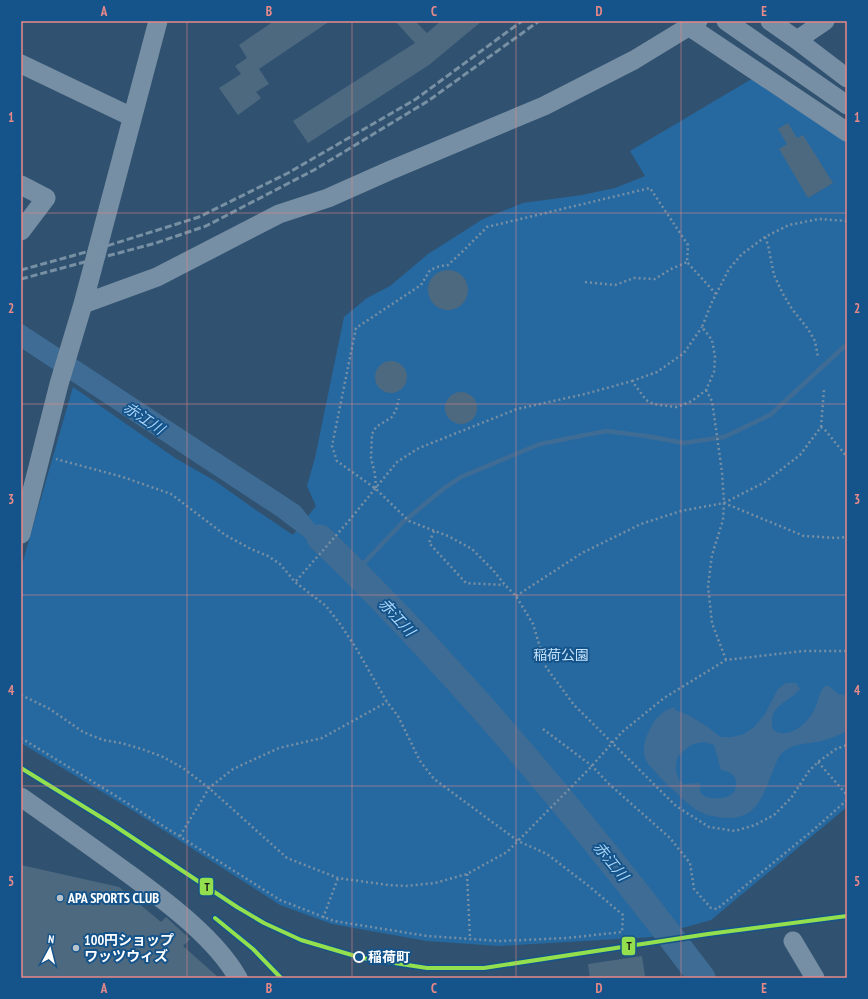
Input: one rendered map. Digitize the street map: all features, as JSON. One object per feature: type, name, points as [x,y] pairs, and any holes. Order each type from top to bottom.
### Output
[{"type":"street","points":[[21,534],[59,384],[83,304],[158,21]]},
{"type":"street","points":[[726,21],[847,105]]},
{"type":"street","points":[[770,21],[847,78]]},
{"type":"street","points":[[797,40],[825,21]]},
{"type":"street","points":[[83,304],[157,277],[279,214],[328,198],[544,106],[634,60],[694,24],[847,132]]},
{"type":"street","points":[[21,64],[132,117]]},
{"type":"street","points":[[21,185],[46,198],[21,231]]},
{"type":"street","points":[[21,797],[163,899],[189,921],[214,946],[238,978]]},
{"type":"street","points":[[793,941],[815,978]]},
{"type":"path","points":[[716,294],[686,262],[688,245],[650,188],[487,227],[448,265],[430,270],[421,285],[356,328],[332,446],[337,461],[376,489],[409,521],[448,536],[472,549],[493,570],[516,596],[533,624],[546,667],[574,705],[613,743],[622,755],[676,806],[709,827],[735,831],[755,825],[774,815],[791,798],[809,771],[818,762],[836,749],[847,745]]},
{"type":"path","points":[[296,582],[376,489],[396,462],[419,448],[517,410],[585,394],[632,381],[657,372],[684,353],[702,327],[716,294],[729,269],[742,254],[764,237],[789,225],[819,218],[847,221]]},
{"type":"path","points":[[764,237],[768,246],[774,275],[782,294],[815,341],[818,357]]},
{"type":"path","points":[[585,282],[615,285],[634,278],[655,280],[671,269],[686,262]]},
{"type":"path","points":[[632,381],[646,400],[653,404],[677,407],[692,401],[706,390],[714,372],[715,357],[712,340],[702,327]]},
{"type":"path","points":[[516,596],[582,553],[641,524],[681,511],[724,503],[765,482],[800,455],[821,427],[824,389]]},
{"type":"path","points":[[706,390],[712,401],[722,472],[724,503],[723,520],[712,555],[708,586],[712,623],[726,660]]},
{"type":"path","points":[[376,489],[375,474],[371,458],[372,434],[376,427],[392,416],[396,410],[399,400]]},
{"type":"path","points":[[821,427],[847,457]]},
{"type":"path","points":[[21,738],[180,836],[280,900],[323,918],[379,929],[427,936],[500,941],[567,938],[622,932],[623,915],[590,887],[546,854],[518,841],[434,780],[420,761],[398,716],[387,702],[356,648],[340,624],[326,606],[296,582],[280,564],[268,556],[225,535],[170,494],[123,476],[42,455]]},
{"type":"path","points":[[724,503],[804,536],[837,538],[847,537]]},
{"type":"path","points":[[434,531],[429,543],[466,583],[505,585]]},
{"type":"path","points":[[21,696],[50,709],[83,732],[103,740],[120,742],[142,749],[183,768],[209,788],[287,858],[338,878],[405,886],[435,883],[467,874],[507,852],[536,825],[622,732],[664,698],[726,660],[804,651],[847,651]]},
{"type":"path","points":[[180,836],[209,788],[232,769],[279,748],[322,738],[387,702]]},
{"type":"path","points":[[543,729],[609,784],[670,838],[690,863],[694,889],[711,908],[717,909],[812,831],[847,800]]},
{"type":"path","points":[[818,762],[847,795]]},
{"type":"path","points":[[467,874],[470,939]]},
{"type":"path","points":[[323,918],[338,878]]},
{"type":"green space","name":"稲荷公園","points":[[758,79],[847,141],[847,807],[711,920],[651,937],[499,946],[427,941],[332,924],[280,905],[132,810],[21,743],[21,568],[73,387],[175,458],[215,481],[293,535],[316,506],[307,486],[315,458],[344,317],[367,298],[390,286],[428,254],[483,219],[523,203],[582,195],[615,188],[645,176],[630,151],[750,80]]},
{"type":"water","points":[[21,323],[300,506],[359,579],[278,517],[21,348]]},
{"type":"water","points":[[786,683],[796,683],[800,689],[779,706],[773,715],[772,725],[776,732],[789,733],[800,727],[810,717],[820,693],[825,686],[829,686],[838,694],[847,695],[847,731],[828,739],[800,744],[785,750],[778,758],[763,795],[752,810],[745,815],[725,818],[710,816],[697,810],[668,785],[648,764],[644,747],[648,733],[656,719],[668,709],[675,707],[675,710],[688,715],[708,727],[720,737],[732,737],[744,734],[754,727],[765,714],[778,689]],"holes":[[[704,742],[714,745],[721,770],[729,772],[733,775],[736,781],[736,788],[732,794],[724,798],[704,796],[700,790],[700,784],[684,784],[681,782],[676,771],[677,758],[690,746]]]},
{"type":"building","points":[[274,21],[330,21],[259,69],[269,84],[256,92],[261,98],[238,115],[219,88],[241,74],[235,66],[247,58],[239,45]]},
{"type":"building","points":[[395,21],[415,21],[427,33],[441,21],[482,21],[429,65],[308,143],[293,121],[415,43]]},
{"type":"building","points":[[788,123],[797,138],[803,135],[833,183],[808,198],[779,149],[787,144],[778,129]]},
{"type":"building","points":[[444,270],[452,270],[459,273],[465,279],[468,290],[465,301],[459,307],[452,310],[444,310],[437,307],[431,301],[428,294],[428,286],[431,279],[437,273]]},
{"type":"building","points":[[388,361],[394,361],[404,368],[407,377],[406,383],[400,390],[394,393],[388,393],[378,386],[375,380],[375,374],[382,364]]},
{"type":"building","points":[[458,392],[464,392],[474,399],[477,408],[476,414],[470,421],[464,424],[458,424],[448,417],[445,411],[445,405],[452,395]]},
{"type":"building","points":[[21,865],[119,887],[161,922],[166,917],[190,939],[183,946],[219,978],[21,978]]},
{"type":"building","points":[[642,956],[645,976],[631,978],[590,978],[588,964]]},
{"type":"waterway","points":[[357,573],[364,563],[402,523],[443,489],[461,477],[540,444],[606,431],[684,443],[724,437],[770,415],[847,344]]},
{"type":"waterway","name":"赤江川","points":[[320,538],[401,620],[508,737],[593,839],[702,978]]},
{"type":"railway","points":[[21,270],[97,249],[199,217],[288,173],[416,99],[522,21]]},
{"type":"railway","points":[[21,279],[156,243],[206,226],[314,170],[428,101],[539,21]]},
{"type":"transit line","name":"T","points":[[21,768],[112,824],[237,907],[264,923],[301,940],[362,958],[427,968],[484,968],[708,934],[847,916]]},
{"type":"transit line","name":"T","points":[[215,918],[253,949],[281,978]]},
{"type":"place","name":"APA SPORTS CLUB","points":[[60,898]]},
{"type":"place","name":"100円ショップ ワッツウィズ","points":[[76,948]]},
{"type":"place","name":"稲荷町","points":[[359,957]]}]
